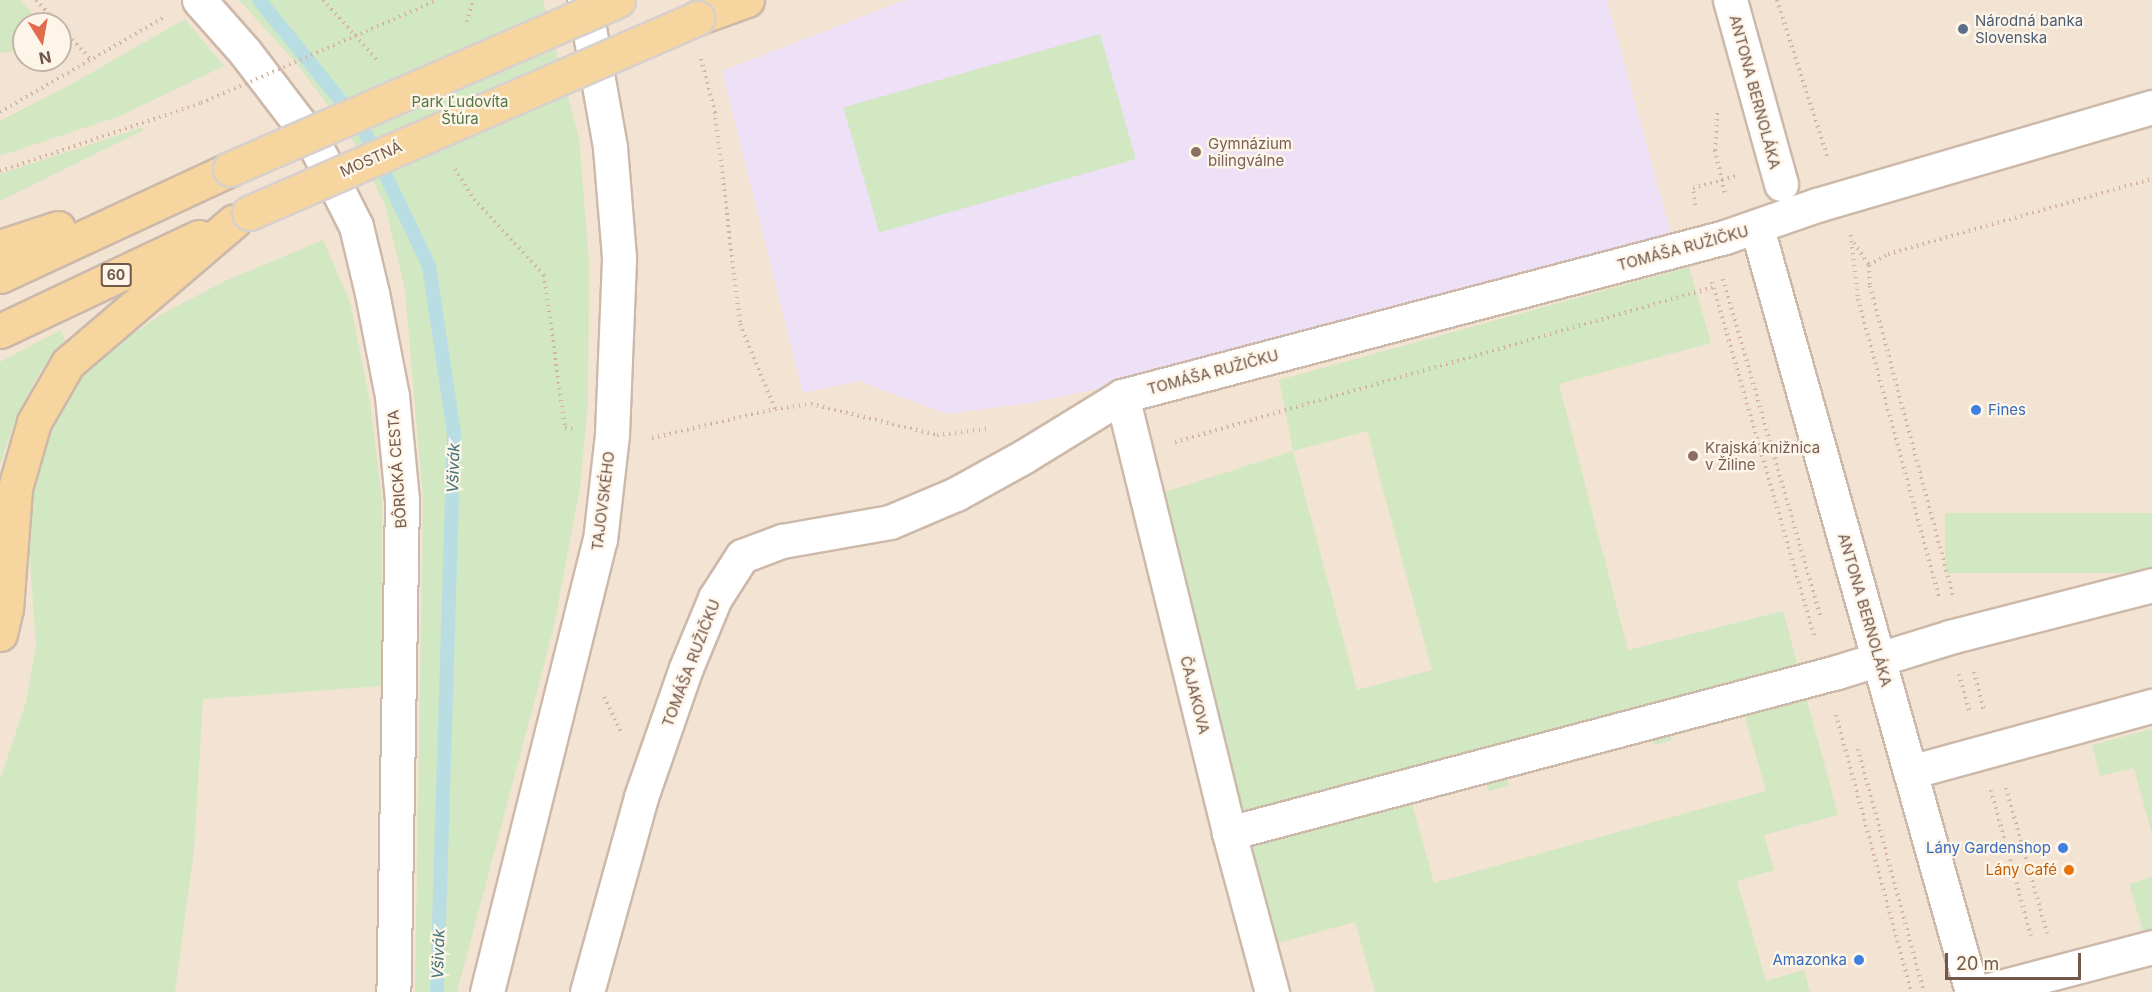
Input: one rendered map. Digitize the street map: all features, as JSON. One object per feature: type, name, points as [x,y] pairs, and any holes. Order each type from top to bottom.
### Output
[{"type":"main road","points":[[0,247],[230,169],[618,0]]},
{"type":"main road","name":"MOSTNÁ","points":[[0,331],[242,217],[697,18],[747,0]]},
{"type":"main road","points":[[0,276],[197,182]]},
{"type":"main road","points":[[0,634],[6,609],[15,488],[33,422],[68,363],[242,217]]},
{"type":"street","name":"BÔRICKÁ CESTA","points":[[199,0],[245,52],[313,141],[356,226],[375,305],[392,396],[402,499],[393,992]]},
{"type":"street","name":"TAJOVSKÉHO","points":[[487,992],[600,540],[612,434],[619,257],[610,147],[584,0]]},
{"type":"street","name":"ANTONA BERNOLÁKA","points":[[1730,0],[1778,175]]},
{"type":"street","name":"TOMÁŠA RUŽIČKU","points":[[587,992],[641,797],[686,668],[715,598],[742,556],[782,541],[890,522],[956,494],[1023,457],[1122,396],[1757,228],[1828,202],[2152,107]]},
{"type":"street","name":"ANTONA BERNOLÁKA","points":[[1757,228],[1972,992]]},
{"type":"street","name":"ČAJAKOVA","points":[[1122,396],[1229,833],[1272,992]]},
{"type":"street","points":[[1229,833],[1826,675],[1878,657],[1957,635],[2152,585]]},
{"type":"street","points":[[1910,772],[2152,706]]},
{"type":"street","points":[[1981,992],[2152,947]]},
{"type":"path","points":[[36,0],[47,12]]},
{"type":"path","points":[[0,171],[201,103],[438,0]]},
{"type":"path","points":[[1777,0],[1828,202],[1869,265],[1870,286],[1957,635],[2050,974]]},
{"type":"path","points":[[0,112],[92,62],[169,15]]},
{"type":"path","points":[[72,40],[92,62]]},
{"type":"path","points":[[699,51],[715,112],[740,324],[775,409]]},
{"type":"path","points":[[458,172],[474,199],[544,276],[565,428],[649,439],[775,409],[811,404],[937,435],[994,428]]},
{"type":"path","points":[[1778,175],[1693,188],[1701,243],[1826,675],[1911,992]]},
{"type":"path","points":[[1869,265],[1888,254],[2152,179]]},
{"type":"path","points":[[1828,202],[1853,241],[1858,299],[1957,635],[2050,974]]},
{"type":"path","points":[[1136,453],[1713,287]]},
{"type":"shaded area","points":[[0,0],[2152,0],[2152,992],[0,992]]},
{"type":"shaded area","name":"Gymnázium bilingválne","points":[[905,0],[1607,0],[1671,234],[1117,385],[1030,403],[947,414],[859,381],[803,393],[722,71]]},
{"type":"green space","points":[[0,0],[20,0],[31,12],[12,12],[12,52],[0,53]]},
{"type":"green space","name":"Park Ľudovíta Štúra","points":[[239,0],[543,0],[579,138],[589,262],[588,402],[580,488],[553,631],[457,992],[415,992],[423,499],[405,290],[385,205],[351,137],[297,64]]},
{"type":"green space","points":[[185,19],[224,66],[120,116],[0,156],[0,121],[70,85]]},
{"type":"green space","points":[[1100,34],[1136,159],[879,233],[843,108]]},
{"type":"green space","points":[[143,127],[142,131],[0,201],[0,174]]},
{"type":"green space","points":[[323,240],[350,302],[370,402],[382,502],[382,686],[203,699],[194,850],[175,992],[0,992],[0,780],[26,702],[36,646],[29,547],[34,486],[52,430],[77,379],[117,345],[162,314],[225,281]]},
{"type":"green space","points":[[1689,267],[1711,343],[1559,384],[1628,650],[1783,611],[1838,815],[1764,835],[1774,870],[1737,881],[1766,981],[1804,970],[1810,992],[1375,992],[1355,922],[1274,944],[1162,493],[1293,451],[1279,380]],"holes":[[[1367,431],[1432,670],[1357,690],[1293,451]],[[1744,713],[1766,791],[1434,883],[1412,804],[1486,783],[1489,791],[1509,786],[1507,778],[1652,737],[1654,745],[1665,742],[1672,740],[1670,733]]]},
{"type":"green space","points":[[61,330],[65,340],[41,370],[17,415],[0,464],[0,362]]},
{"type":"green space","points":[[1945,513],[2152,513],[2152,573],[1945,573]]},
{"type":"green space","points":[[2152,729],[2152,834],[2134,768],[2100,776],[2092,745]]},
{"type":"green space","points":[[2152,877],[2152,932],[2144,934],[2129,884]]},
{"type":"waterway","name":"Všivák","points":[[259,0],[363,128],[429,266],[454,433],[437,989]]},
{"type":"place","name":"Národná banka Slovenska","points":[[1963,29]]},
{"type":"place","name":"Gymnázium bilingválne","points":[[1196,152]]},
{"type":"place","name":"Fines","points":[[1976,410]]},
{"type":"place","name":"Krajská knižnica v Žiline","points":[[1693,456]]},
{"type":"place","name":"Lány Gardenshop","points":[[2063,848]]},
{"type":"place","name":"Lány Café","points":[[2069,870]]},
{"type":"place","name":"Amazonka","points":[[1859,960]]}]
